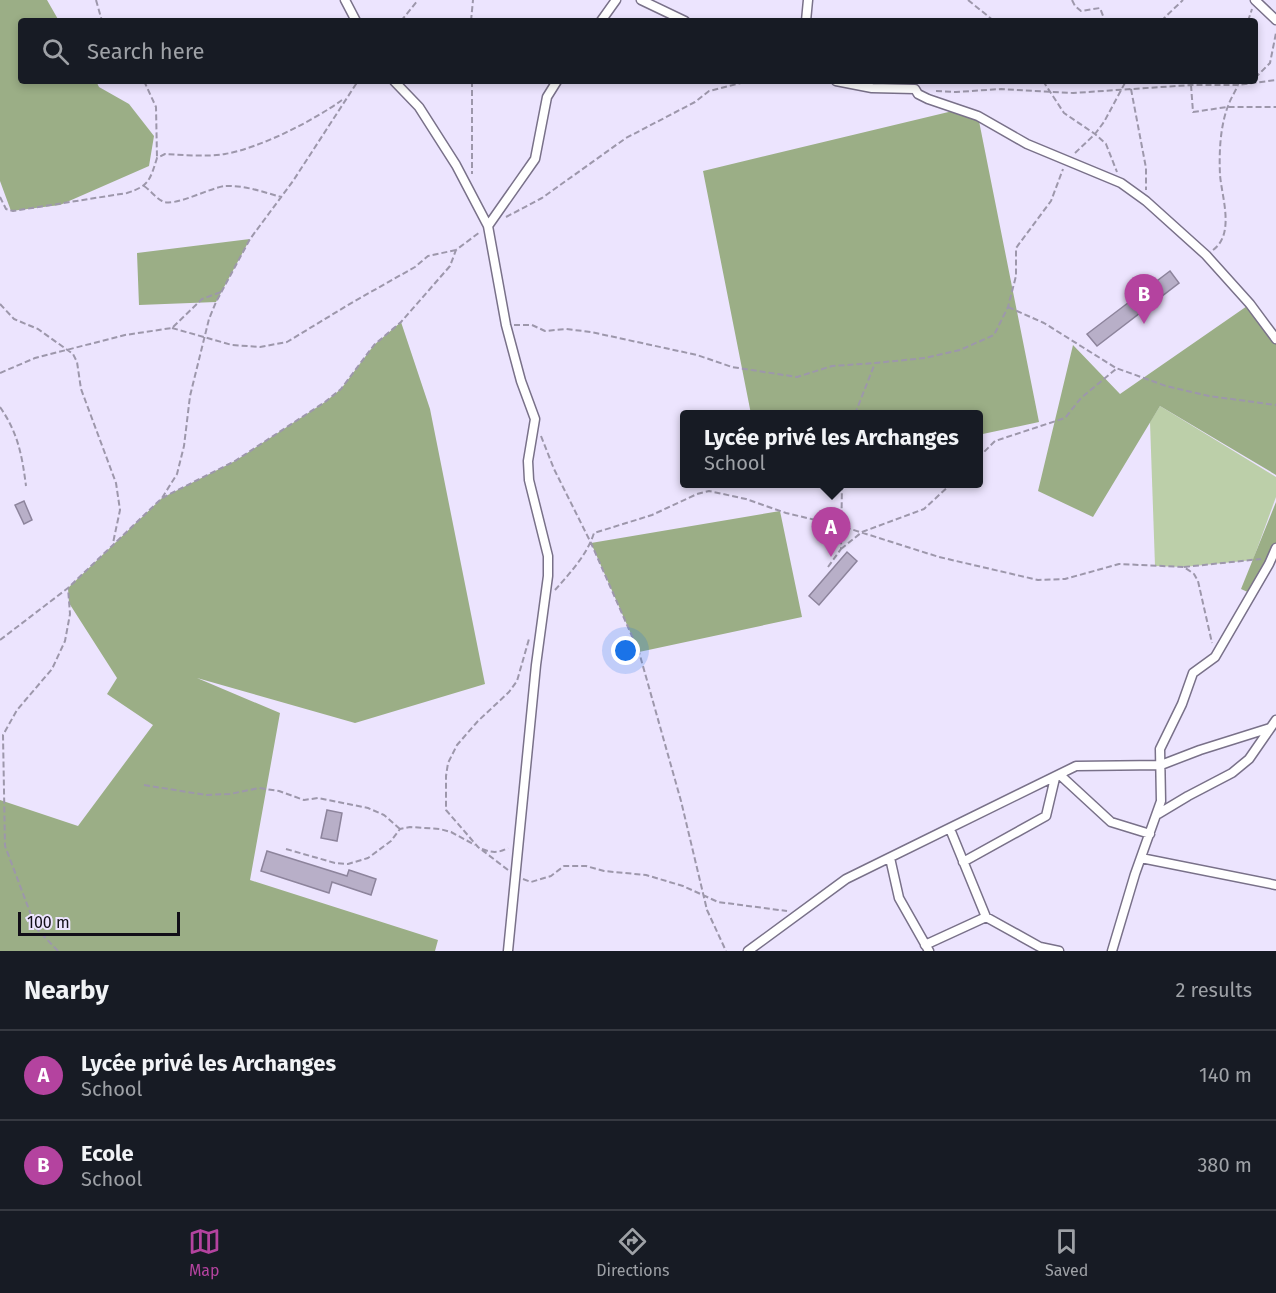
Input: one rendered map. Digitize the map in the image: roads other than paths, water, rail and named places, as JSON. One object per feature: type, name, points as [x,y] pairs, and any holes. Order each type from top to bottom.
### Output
[{"type":"street","points":[[345,0],[354,18]]},
{"type":"street","points":[[603,18],[616,0]]},
{"type":"street","points":[[641,0],[679,18]]},
{"type":"street","points":[[806,18],[808,0]]},
{"type":"street","points":[[1255,0],[1276,20]]},
{"type":"street","points":[[397,84],[419,107],[456,165],[488,226],[506,325],[521,381],[535,419],[528,461],[529,480],[548,556],[548,576],[543,603],[508,951]]},
{"type":"street","points":[[488,226],[535,159],[547,97],[555,84]]},
{"type":"street","points":[[851,84],[872,88],[915,89],[922,96],[978,116],[1027,144],[1121,183],[1146,201],[1206,255],[1250,304],[1276,339]]},
{"type":"street","points":[[1112,951],[1141,858],[1158,814],[1161,801],[1160,749],[1194,673],[1215,657],[1276,548]]},
{"type":"street","points":[[1158,814],[1232,773],[1249,759],[1276,720]]},
{"type":"street","points":[[748,951],[846,879],[1076,766],[1161,765],[1270,728]]},
{"type":"street","points":[[1057,777],[1111,822],[1150,834]]},
{"type":"street","points":[[963,862],[1046,816],[1057,777]]},
{"type":"street","points":[[950,829],[986,917],[1040,947],[1059,951]]},
{"type":"street","points":[[890,858],[899,898],[927,948],[986,917]]},
{"type":"street","points":[[1141,858],[1276,885]]},
{"type":"place","name":"Ecole","points":[[1144,324]]},
{"type":"place","name":"Lycée privé les Archanges","points":[[831,557]]}]
